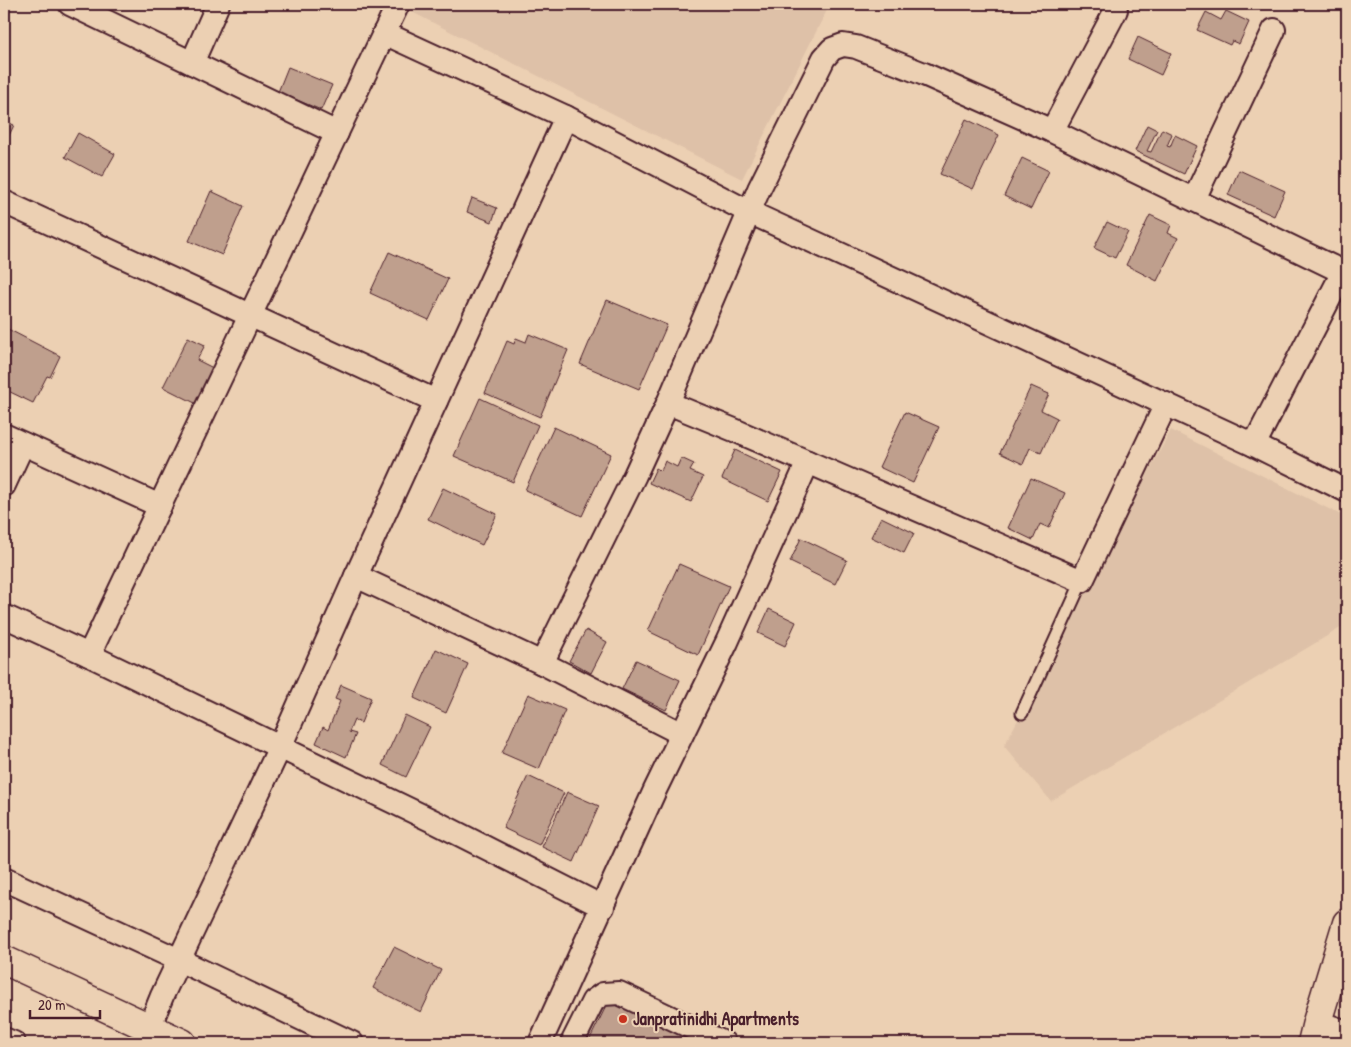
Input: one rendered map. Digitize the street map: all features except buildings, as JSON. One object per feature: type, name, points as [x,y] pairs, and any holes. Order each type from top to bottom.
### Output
[{"type":"main road","points":[[1314,1033],[1347,923]]},
{"type":"main road","points":[[4,960],[147,1035],[182,1043]]},
{"type":"street","points":[[70,4],[338,133]]},
{"type":"street","points":[[192,63],[218,4]]},
{"type":"street","points":[[90,655],[398,4]]},
{"type":"street","points":[[1052,130],[1116,10]]},
{"type":"street","points":[[1194,199],[1274,30]]},
{"type":"street","points":[[384,32],[566,117],[749,212],[1254,444],[1347,491]]},
{"type":"street","points":[[542,663],[668,404],[758,189],[824,58],[832,49],[843,45],[856,47],[924,74],[1052,130],[1194,199],[1345,268],[1254,444]]},
{"type":"street","points":[[147,1035],[179,960],[280,748],[356,576],[566,117]]},
{"type":"street","points":[[4,202],[436,401]]},
{"type":"street","points":[[668,404],[703,417],[1082,581],[1166,404]]},
{"type":"street","points":[[4,485],[14,439],[160,506]]},
{"type":"street","points":[[540,1043],[655,790],[726,642],[808,462]]},
{"type":"street","points":[[356,576],[542,663],[682,734]]},
{"type":"street","points":[[4,616],[90,655],[437,823],[603,907]]},
{"type":"street","points":[[4,879],[352,1043]]},
{"type":"street","points":[[572,1043],[593,1001],[603,994],[619,993],[724,1043]]},
{"type":"street","points":[[1314,1033],[1347,1032]]},
{"type":"street","points":[[4,1039],[14,1043]]},
{"type":"lane","points":[[1022,713],[1082,581]]},
{"type":"shaded area","points":[[411,4],[830,4],[742,179],[408,10]]},
{"type":"shaded area","points":[[1171,430],[1347,518],[1347,624],[1051,801],[1004,746]]},
{"type":"place","name":"Janpratinidhi Apartments","points":[[623,1019]]}]
